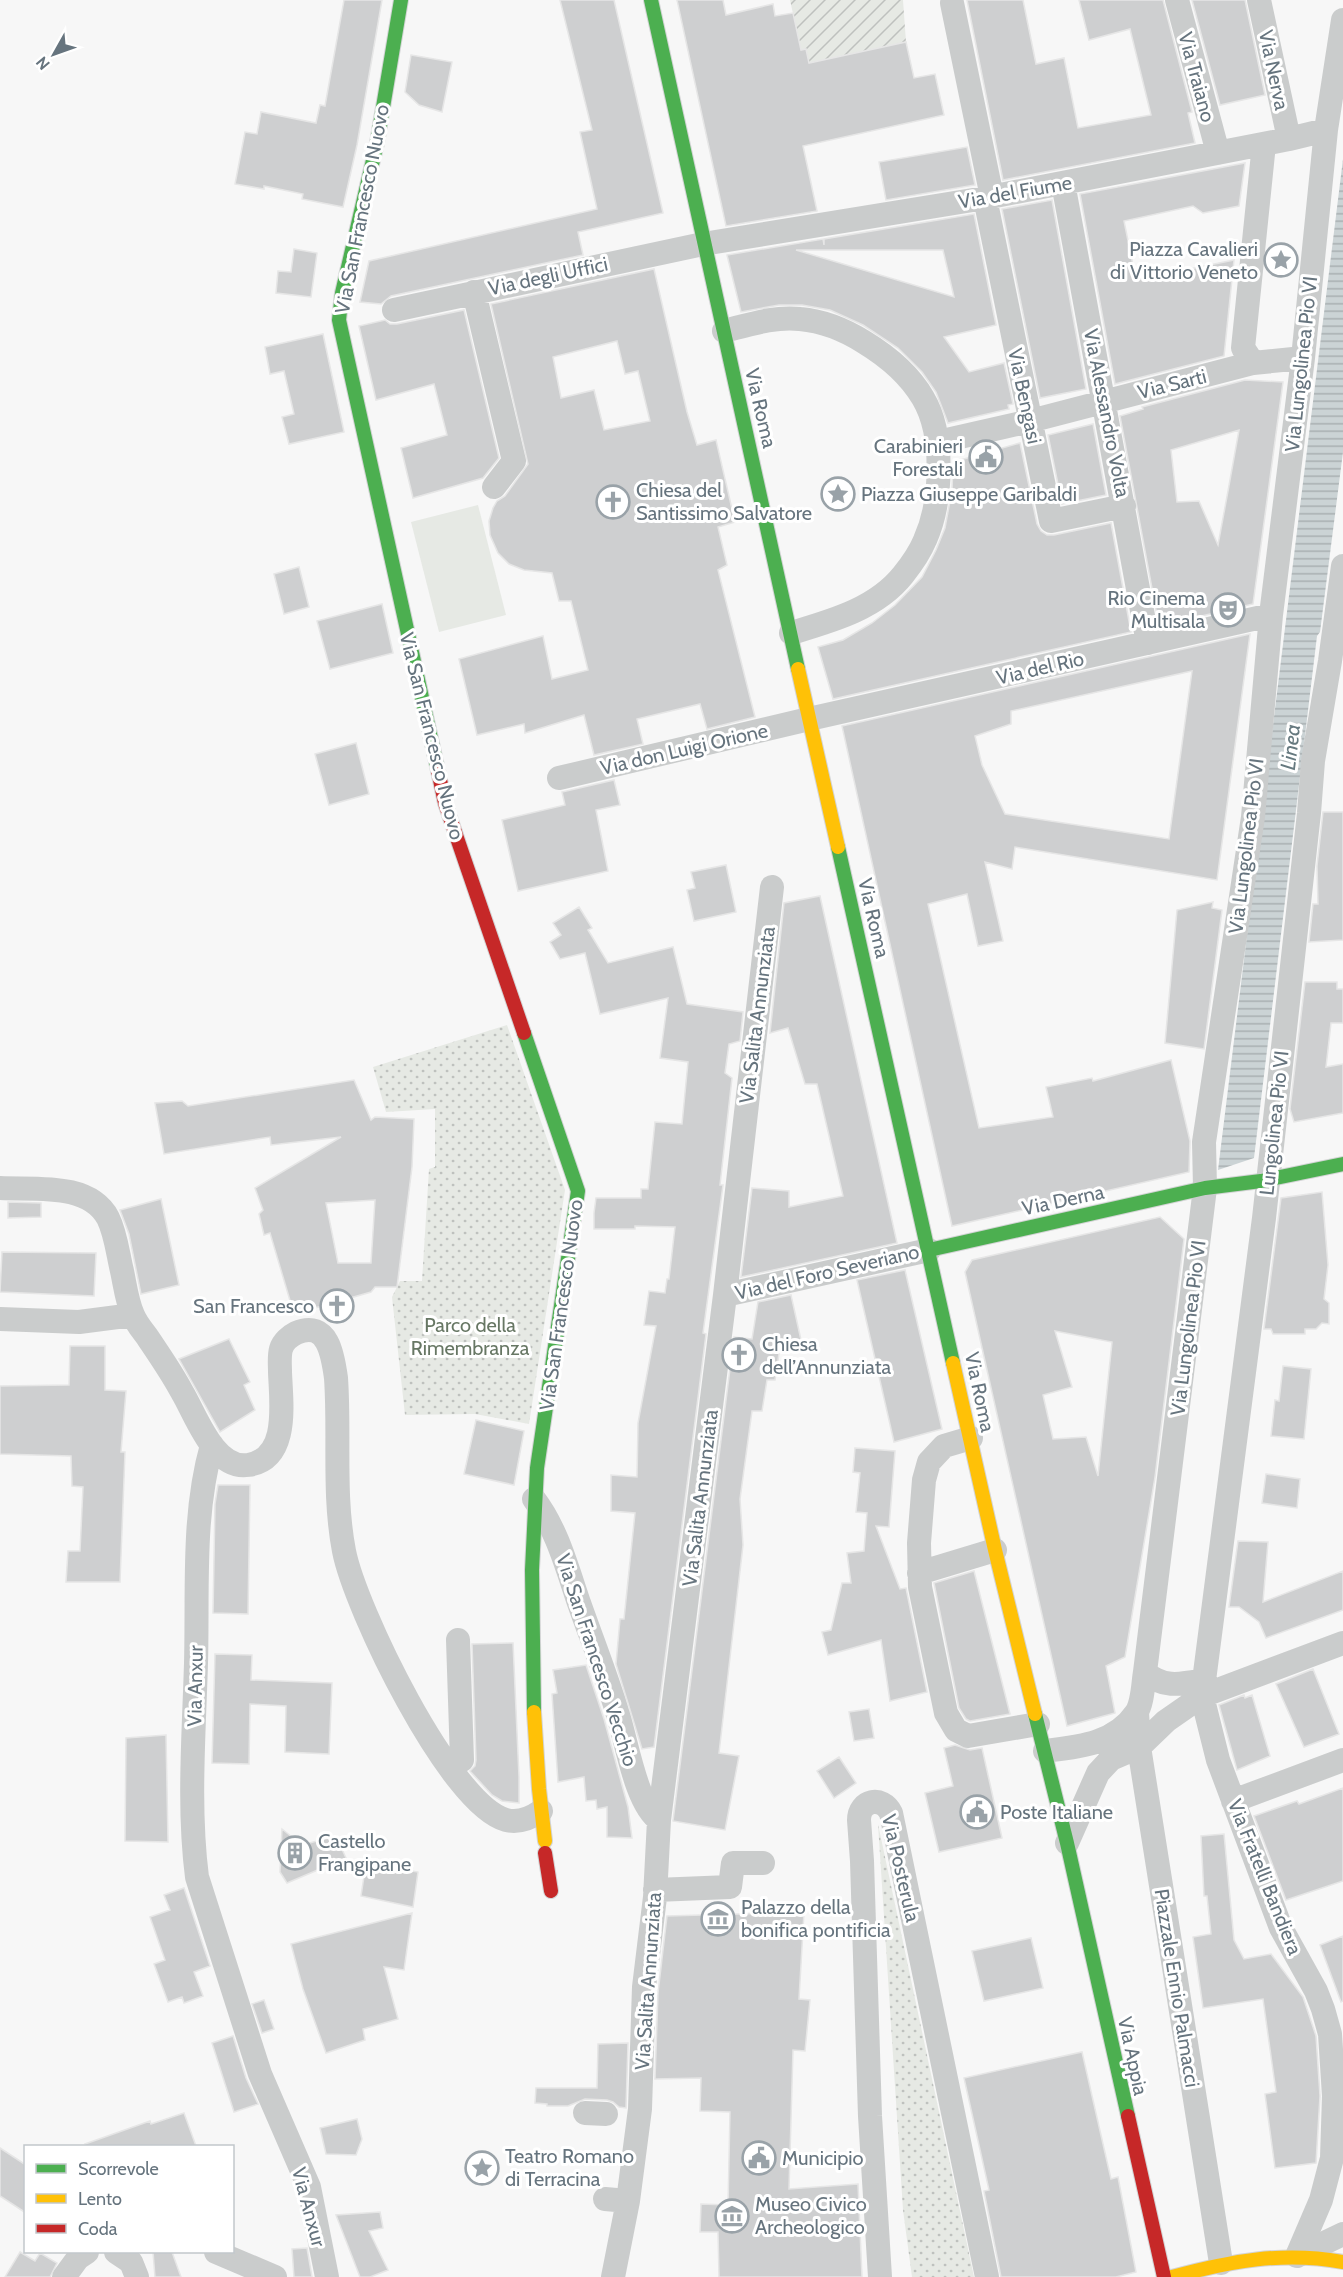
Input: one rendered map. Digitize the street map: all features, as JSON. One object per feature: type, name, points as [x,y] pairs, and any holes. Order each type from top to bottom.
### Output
[{"type":"street","name":"Via San Francesco Nuovo","points":[[401,0],[377,143],[342,293],[339,320],[445,802],[578,1191],[538,1456],[534,1499],[531,1660],[541,1811],[551,1891]]},
{"type":"street","name":"Via Roma","points":[[651,0],[703,244],[995,1550],[1067,1843]]},
{"type":"street","name":"Via Traiano","points":[[1177,0],[1218,153]]},
{"type":"street","name":"Via Nerva","points":[[1259,0],[1289,140]]},
{"type":"street","name":"Via Bengasi","points":[[952,3],[1030,421],[1052,520],[1124,506]]},
{"type":"street","name":"Via Lungolinea Pio VI","points":[[1137,1712],[1145,1672],[1205,1188],[1204,1142],[1253,817],[1271,615],[1303,358],[1326,130],[1343,20]]},
{"type":"street","name":"Via del Fiume","points":[[703,244],[988,197],[1289,140],[1326,130]]},
{"type":"street","points":[[1254,363],[1242,348],[1264,144]]},
{"type":"street","name":"Via Alessandro Volta","points":[[1063,183],[1148,643]]},
{"type":"street","name":"Via degli Uffici","points":[[394,310],[703,244]]},
{"type":"street","points":[[474,292],[514,461],[494,487]]},
{"type":"street","points":[[724,332],[778,318],[823,323],[844,331],[886,355],[924,398],[934,422],[938,442],[939,469],[935,505],[925,540],[902,576],[875,600],[854,612],[831,622],[791,633]]},
{"type":"street","name":"Via Sarti","points":[[938,442],[1030,421],[1254,363],[1303,358]]},
{"type":"street","name":"Lungolinea Pio VI","points":[[1223,1775],[1210,1737],[1203,1688],[1268,1179],[1313,761],[1343,566]]},
{"type":"street","name":"Via del Rio","points":[[809,719],[1271,615]]},
{"type":"street","name":"Via don Luigi Orione","points":[[559,778],[809,719]]},
{"type":"street","name":"Via Salita Annunziata","points":[[613,2277],[617,2200],[640,2109],[644,1987],[655,1901],[659,1820],[725,1295],[772,887]]},
{"type":"street","name":"Via Derna","points":[[929,1250],[1205,1188],[1268,1179],[1343,1164]]},
{"type":"street","points":[[0,1188],[71,1192],[88,1197],[96,1203],[110,1224],[133,1315],[176,1381],[212,1445],[224,1459],[239,1465],[252,1464],[268,1456],[276,1444],[279,1433],[281,1349],[291,1336],[305,1330],[314,1331],[324,1337],[333,1356],[336,1377],[338,1499],[342,1542],[350,1575],[373,1632],[412,1708],[470,1793],[488,1810],[507,1820],[522,1820],[541,1811]]},
{"type":"street","name":"Via del Foro Severiano","points":[[725,1295],[929,1250]]},
{"type":"street","points":[[0,1319],[79,1322],[133,1315]]},
{"type":"street","points":[[970,1438],[949,1443],[938,1450],[927,1469],[919,1543],[922,1600],[946,1713],[952,1726],[961,1734],[973,1736],[1038,1724]]},
{"type":"street","name":"Via Anxur","points":[[212,1445],[203,1478],[199,1524],[194,1795],[197,1877],[260,2074],[309,2187],[327,2277]]},
{"type":"street","name":"Via San Francesco Vecchio","points":[[534,1499],[562,1554],[613,1699],[639,1791],[646,1806],[659,1820]]},
{"type":"street","points":[[919,1573],[995,1550]]},
{"type":"street","points":[[458,1640],[462,1760]]},
{"type":"street","points":[[1145,1672],[1157,1681],[1170,1685],[1203,1688],[1343,1643]]},
{"type":"street","points":[[1067,1843],[1103,1766],[1139,1747],[1203,1688]]},
{"type":"street","points":[[1045,1751],[1097,1743],[1116,1732],[1137,1712]]},
{"type":"street","name":"Piazzale Ennio Palmacci","points":[[1137,1712],[1139,1747],[1221,2263]]},
{"type":"street","points":[[1233,1801],[1343,1760]]},
{"type":"street","name":"Via Fratelli Bandiera","points":[[1223,1775],[1281,1928],[1316,1991],[1330,2034],[1334,2096],[1332,2158],[1321,2200],[1297,2256]]},
{"type":"street","name":"Via Posterula","points":[[880,2277],[870,2126],[859,1820],[859,1814],[864,1806],[877,1801],[886,1805],[891,1813],[987,2277]]},
{"type":"street","name":"Via Appia","points":[[1067,1843],[1164,2277]]},
{"type":"street","points":[[655,1901],[730,1887],[733,1863],[763,1863]]},
{"type":"street","points":[[1297,2256],[1343,2234]]},
{"type":"street","points":[[64,2277],[78,2258],[86,2253]]},
{"type":"street","points":[[118,2253],[131,2262],[137,2277]]},
{"type":"street","points":[[218,2253],[275,2277]]},
{"type":"street","points":[[1172,2277],[1221,2263],[1246,2259],[1297,2256],[1320,2257],[1343,2262]]},
{"type":"green space","points":[[790,0],[903,0],[906,42],[809,63],[806,50],[801,50]]},
{"type":"green space","points":[[478,505],[506,615],[439,632],[411,522]]},
{"type":"green space","name":"Parco della Rimembranza","points":[[507,1025],[565,1190],[529,1424],[475,1414],[405,1415],[392,1297],[400,1281],[422,1281],[429,1169],[435,1167],[435,1109],[386,1112],[373,1067]]},
{"type":"green space","points":[[878,1824],[974,2277],[912,2277],[903,2210]]},
{"type":"water","name":"Linea","points":[[1343,159],[1343,452],[1320,632],[1317,636],[1254,1158],[1218,1170]]},
{"type":"building","points":[[344,0],[382,0],[357,145],[343,207],[302,199],[303,194],[264,186],[264,189],[235,184],[245,132],[257,134],[261,112],[316,123],[320,105],[325,106]]},
{"type":"building","points":[[560,0],[614,0],[663,213],[578,232],[583,255],[391,296],[381,304],[360,302],[369,261],[597,209],[580,132],[592,130]]},
{"type":"building","points":[[677,0],[723,0],[726,15],[773,4],[775,16],[793,13],[801,50],[806,49],[809,63],[906,42],[914,78],[935,74],[944,115],[803,146],[817,211],[726,226]]},
{"type":"building","points":[[967,0],[1023,0],[1036,64],[1064,58],[1078,128],[1151,115],[1130,29],[1089,40],[1079,0],[1163,0],[1192,112],[1188,113],[1195,143],[1003,180]]},
{"type":"building","points":[[1192,0],[1245,0],[1265,95],[1220,105]]},
{"type":"building","points":[[411,55],[452,62],[442,112],[419,105],[405,92]]},
{"type":"building","points":[[967,147],[975,185],[886,200],[879,162]]},
{"type":"building","points":[[1245,163],[1239,206],[1203,213],[1193,206],[1124,221],[1136,280],[1234,260],[1224,356],[1115,384],[1080,194]]},
{"type":"building","points":[[1052,200],[1086,389],[1040,398],[1002,209]]},
{"type":"building","points":[[974,214],[996,325],[944,337],[969,372],[1004,363],[1013,404],[1008,405],[1009,409],[948,423],[936,392],[922,372],[898,348],[863,325],[830,310],[802,305],[779,305],[741,312],[727,255],[823,239],[824,245],[824,239]],"holes":[[[796,250],[943,250],[954,297]]]},
{"type":"building","points":[[294,249],[317,253],[311,297],[276,293],[278,271],[291,272]]},
{"type":"building","points":[[654,269],[687,412],[697,445],[716,440],[735,522],[718,527],[727,565],[718,570],[755,717],[707,729],[700,704],[637,719],[643,744],[594,755],[584,715],[525,733],[524,724],[477,735],[459,659],[543,636],[552,679],[588,670],[571,601],[559,601],[552,573],[524,570],[509,564],[498,553],[490,535],[489,521],[493,508],[497,501],[505,496],[528,464],[491,304]],"holes":[[[617,341],[625,374],[638,371],[650,421],[604,430],[594,390],[561,398],[553,357]]]},
{"type":"building","points":[[464,310],[499,458],[483,478],[413,498],[401,448],[447,435],[434,384],[376,400],[359,326],[385,320],[390,324],[397,324]]},
{"type":"building","points":[[323,334],[344,432],[289,444],[282,417],[294,414],[284,371],[270,374],[265,347]]},
{"type":"building","points":[[1245,380],[1283,382],[1253,604],[1159,626],[1120,416],[1143,409],[1142,407]],"holes":[[[1239,430],[1218,545],[1199,501],[1177,502],[1171,450]]]},
{"type":"building","points":[[1093,424],[1106,495],[1062,504],[1048,435]]},
{"type":"building","points":[[1020,443],[1037,524],[1041,531],[1047,535],[1054,535],[1111,523],[1131,632],[833,699],[818,647],[843,640],[872,623],[895,605],[922,577],[945,528],[952,490],[953,462]]},
{"type":"building","points":[[299,567],[309,607],[284,614],[274,574]]},
{"type":"building","points":[[382,604],[393,653],[330,669],[317,621]]},
{"type":"building","points":[[1250,634],[1217,880],[1015,847],[1012,869],[985,862],[1003,941],[978,946],[967,894],[928,904],[979,1128],[1053,1117],[1046,1087],[1092,1078],[1093,1081],[1171,1060],[1190,1141],[1189,1172],[952,1226],[842,726]],"holes":[[[1192,671],[1169,839],[1005,814],[982,765],[975,736],[1011,724],[1011,711]]]},
{"type":"building","points":[[356,743],[369,794],[329,805],[315,754]]},
{"type":"building","points":[[614,780],[620,805],[596,810],[608,871],[518,891],[502,820],[565,805],[562,792]]},
{"type":"building","points":[[1323,812],[1343,812],[1343,940],[1309,942],[1313,904],[1318,904],[1317,866]]},
{"type":"building","points":[[726,865],[736,912],[694,921],[687,890],[695,888],[691,872]]},
{"type":"building","points":[[820,896],[897,1243],[741,1277],[752,1188],[789,1191],[789,1207],[843,1196],[817,1084],[805,1084],[788,1028],[770,1033],[784,903]]},
{"type":"building","points":[[1213,902],[1212,908],[1222,910],[1204,1049],[1165,1043],[1177,910]]},
{"type":"building","points":[[579,907],[592,928],[588,930],[608,963],[673,947],[687,1004],[743,1012],[740,1041],[729,1044],[725,1073],[732,1078],[720,1185],[723,1185],[703,1333],[706,1334],[654,1747],[642,1749],[616,1664],[620,1619],[624,1619],[635,1513],[611,1511],[611,1475],[637,1477],[638,1423],[656,1326],[644,1325],[649,1291],[665,1293],[667,1279],[669,1279],[675,1227],[635,1226],[635,1229],[594,1229],[594,1213],[596,1198],[641,1198],[641,1189],[648,1189],[655,1122],[682,1124],[688,1062],[660,1058],[668,998],[600,1014],[585,953],[560,959],[550,942],[561,935],[553,923]]},
{"type":"building","points":[[1305,982],[1337,982],[1337,989],[1343,989],[1343,1023],[1331,1023],[1326,1067],[1343,1064],[1343,1113],[1294,1122],[1290,1109]]},
{"type":"building","points":[[354,1080],[371,1120],[375,1117],[414,1119],[412,1167],[397,1287],[375,1287],[371,1292],[294,1314],[270,1233],[264,1235],[259,1214],[263,1210],[255,1188],[341,1137],[271,1145],[270,1137],[164,1154],[155,1103],[182,1101],[188,1106]],"holes":[[[375,1200],[371,1263],[338,1263],[326,1203]]]},
{"type":"building","points":[[1322,1192],[1328,1265],[1324,1299],[1329,1303],[1329,1324],[1322,1323],[1316,1329],[1305,1329],[1305,1334],[1273,1334],[1271,1329],[1264,1329],[1281,1198]]},
{"type":"building","points":[[161,1199],[179,1285],[141,1294],[129,1234],[120,1210]]},
{"type":"building","points":[[8,1202],[41,1203],[41,1217],[8,1218]]},
{"type":"building","points":[[1160,1217],[1184,1239],[1155,1477],[1125,1657],[1106,1666],[1115,1713],[1067,1726],[965,1272],[972,1260]],"holes":[[[1055,1331],[1112,1342],[1098,1476],[1086,1437],[1053,1439],[1043,1395],[1072,1387]]]},
{"type":"building","points":[[2,1252],[96,1253],[94,1296],[0,1292]]},
{"type":"building","points":[[905,1270],[942,1429],[894,1442],[857,1280]]},
{"type":"building","points":[[791,1295],[801,1340],[799,1351],[780,1347],[775,1380],[767,1380],[762,1411],[752,1411],[740,1499],[743,1545],[719,1753],[739,1756],[725,1830],[673,1821],[734,1337],[752,1339],[758,1302]]},
{"type":"building","points":[[229,1339],[250,1382],[244,1385],[255,1410],[220,1432],[179,1359]]},
{"type":"building","points":[[70,1346],[105,1346],[105,1390],[126,1391],[121,1452],[125,1452],[120,1582],[66,1582],[68,1551],[80,1551],[83,1487],[72,1486],[71,1456],[0,1454],[0,1386],[69,1385]]},
{"type":"building","points":[[1283,1366],[1311,1369],[1304,1439],[1271,1436],[1275,1400],[1279,1401]]},
{"type":"building","points":[[476,1420],[524,1431],[514,1485],[464,1474]]},
{"type":"building","points":[[855,1448],[895,1451],[889,1527],[876,1526],[900,1589],[906,1588],[927,1692],[890,1701],[881,1640],[828,1655],[822,1632],[831,1630],[842,1583],[851,1583],[847,1553],[864,1551],[867,1513],[856,1512],[860,1473],[853,1472]]},
{"type":"building","points":[[1266,1474],[1300,1479],[1297,1508],[1262,1503]]},
{"type":"building","points":[[218,1485],[250,1485],[248,1614],[213,1613],[215,1504]]},
{"type":"building","points":[[1238,1541],[1268,1542],[1263,1602],[1343,1571],[1343,1610],[1266,1638],[1259,1622],[1239,1607],[1229,1607]]},
{"type":"building","points":[[974,1571],[1010,1714],[970,1721],[959,1708],[934,1583]]},
{"type":"building","points":[[513,1643],[519,1803],[502,1801],[492,1795],[470,1771],[475,1766],[476,1760],[472,1644]]},
{"type":"building","points":[[215,1654],[252,1655],[251,1680],[332,1683],[329,1754],[285,1752],[286,1706],[250,1704],[249,1764],[212,1763]]},
{"type":"building","points":[[586,1665],[604,1719],[628,1807],[632,1838],[607,1837],[607,1807],[597,1809],[596,1800],[586,1801],[584,1777],[558,1782],[552,1694],[557,1693],[553,1670]]},
{"type":"building","points":[[1313,1669],[1339,1734],[1304,1747],[1276,1684]]},
{"type":"building","points":[[1244,1695],[1245,1698],[1252,1695],[1270,1756],[1237,1770],[1219,1705]]},
{"type":"building","points":[[869,1709],[874,1738],[854,1741],[849,1712]]},
{"type":"building","points":[[166,1735],[168,1842],[125,1841],[126,1738]]},
{"type":"building","name":"Poste Italiane","points":[[955,1745],[970,1750],[982,1748],[1002,1838],[939,1852],[925,1793],[953,1786],[944,1748]]},
{"type":"building","points":[[839,1757],[856,1783],[834,1798],[817,1771]]},
{"type":"building","points":[[1343,1788],[1343,1881],[1286,1900],[1254,1816],[1297,1801],[1299,1804]]},
{"type":"building","name":"Castello Frangipane","points":[[282,1829],[302,1845],[336,1836],[346,1858],[287,1883],[280,1872]]},
{"type":"building","points":[[1224,1834],[1234,1940],[1244,1959],[1271,1954],[1303,1997],[1316,2036],[1320,2096],[1316,2163],[1275,2168],[1265,2094],[1276,2092],[1263,1999],[1203,2008],[1193,1937],[1211,1934],[1207,1896],[1204,1896],[1201,1836]]},
{"type":"building","points":[[366,1863],[418,1872],[413,1907],[361,1896]]},
{"type":"building","points":[[184,1888],[210,1966],[194,1972],[203,1996],[184,2003],[182,1997],[168,2002],[154,1964],[165,1960],[150,1917],[170,1910],[164,1895]]},
{"type":"building","points":[[804,1912],[799,1999],[810,2000],[805,2051],[793,2050],[789,2189],[858,2184],[862,2277],[719,2277],[718,2232],[700,2232],[701,2204],[728,2205],[730,2112],[700,2111],[701,2078],[655,2079],[658,1993],[667,1916]]},
{"type":"building","points":[[412,1913],[404,1970],[384,1967],[398,2019],[363,2029],[365,2040],[326,2053],[303,1989],[291,1944]]},
{"type":"building","points":[[1343,1936],[1343,2001],[1341,2002],[1320,1945]]},
{"type":"building","points":[[1031,1938],[1043,1988],[984,2001],[972,1951]]},
{"type":"building","points":[[264,2000],[274,2029],[262,2033],[252,2004]]},
{"type":"building","points":[[233,2036],[246,2078],[258,2104],[234,2112],[212,2043]]},
{"type":"building","points":[[628,2043],[626,2108],[607,2100],[585,2099],[568,2106],[547,2106],[547,2104],[535,2103],[536,2088],[597,2088],[598,2044]]},
{"type":"building","points":[[1082,2052],[1111,2179],[1118,2177],[1136,2272],[1116,2277],[1001,2277],[984,2191],[989,2190],[964,2078]]},
{"type":"building","points":[[184,2113],[196,2145],[85,2144],[150,2121],[151,2124]]},
{"type":"building","points":[[357,2119],[362,2139],[356,2155],[326,2154],[320,2128]]},
{"type":"building","points":[[0,2148],[24,2164],[24,2212],[0,2196]]},
{"type":"building","points":[[380,2212],[383,2228],[369,2231],[388,2270],[370,2277],[360,2277],[336,2215]]},
{"type":"building","points":[[307,2248],[312,2277],[294,2277],[292,2249]]},
{"type":"building","points":[[20,2252],[35,2261],[40,2253],[57,2263],[50,2277],[5,2277]]},
{"type":"building","points":[[153,2253],[172,2253],[181,2277],[155,2277]]},
{"type":"traffic: fast","points":[[401,0],[377,143],[342,293],[339,320],[437,766]]},
{"type":"traffic: fast","points":[[651,0],[798,669]]},
{"type":"traffic: fast","points":[[838,847],[953,1363]]},
{"type":"traffic: fast","points":[[524,1033],[578,1191],[537,1468],[532,1570],[534,1712]]},
{"type":"traffic: fast","points":[[929,1250],[1205,1188],[1261,1181],[1343,1164]]},
{"type":"traffic: fast","points":[[1035,1714],[1067,1843],[1128,2116]]},
{"type":"traffic: slow","points":[[798,669],[838,847]]},
{"type":"traffic: slow","points":[[953,1363],[1035,1714]]},
{"type":"traffic: slow","points":[[534,1712],[545,1841]]},
{"type":"traffic: slow","points":[[1172,2277],[1215,2266],[1257,2259],[1300,2257],[1343,2262]]},
{"type":"traffic: jam","points":[[437,766],[445,803],[524,1033]]},
{"type":"traffic: jam","points":[[545,1853],[551,1891]]},
{"type":"traffic: jam","points":[[1128,2116],[1164,2277]]},
{"type":"place","name":"Piazza Cavalieri di Vittorio Veneto","points":[[1281,260]]},
{"type":"place","name":"Carabinieri Forestali","points":[[986,457]]},
{"type":"place","name":"Piazza Giuseppe Garibaldi","points":[[838,494]]},
{"type":"place","name":"Chiesa del Santissimo Salvatore","points":[[613,502]]},
{"type":"place","name":"Rio Cinema Multisala","points":[[1228,610]]},
{"type":"place","name":"San Francesco","points":[[337,1306]]},
{"type":"place","name":"Chiesa dell’Annunziata","points":[[739,1355]]},
{"type":"place","name":"Poste Italiane","points":[[977,1812]]},
{"type":"place","name":"Castello Frangipane","points":[[295,1853]]},
{"type":"place","name":"Palazzo della bonifica pontificia","points":[[718,1919]]},
{"type":"place","name":"Municipio","points":[[759,2158]]},
{"type":"place","name":"Teatro Romano di Terracina","points":[[482,2168]]},
{"type":"place","name":"Museo Civico Archeologico","points":[[732,2216]]}]
